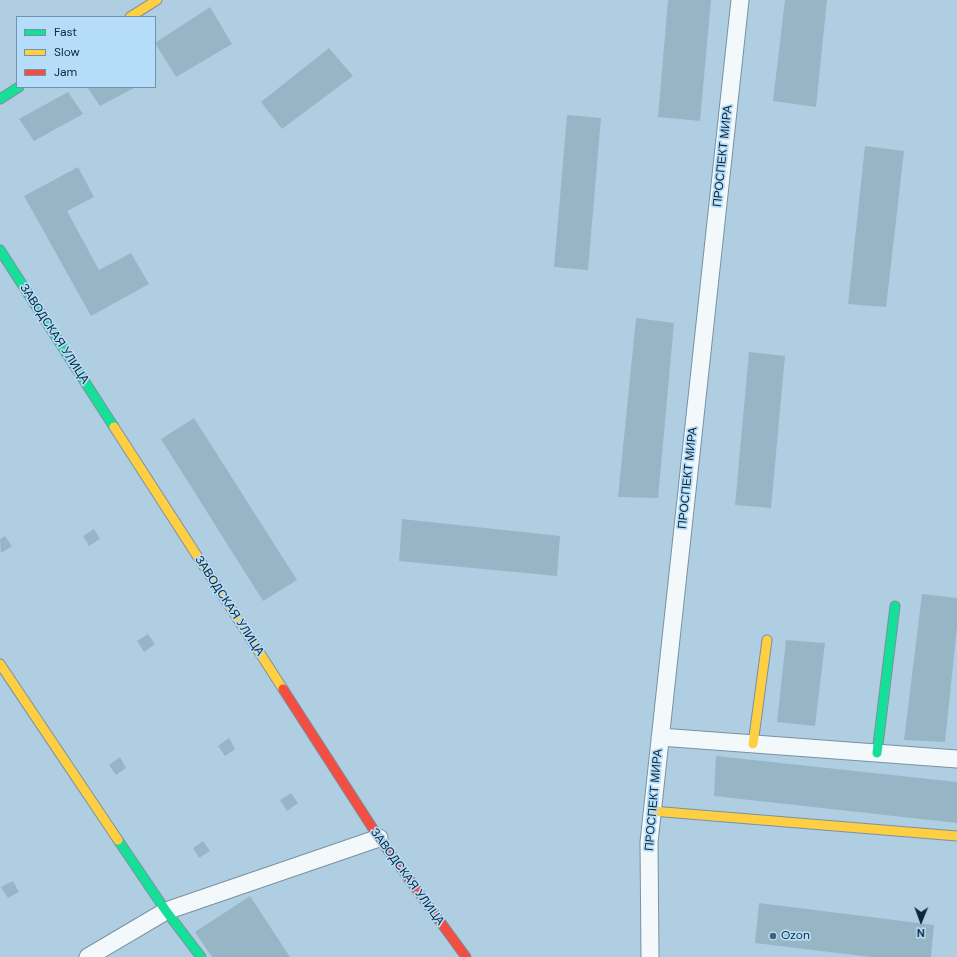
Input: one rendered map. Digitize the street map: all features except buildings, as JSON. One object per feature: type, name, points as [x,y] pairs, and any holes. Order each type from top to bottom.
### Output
[{"type":"street","points":[[132,16],[156,0]]},
{"type":"street","name":"ПРОСПЕКТ МИРА","points":[[650,957],[649,842],[740,0]]},
{"type":"street","points":[[0,99],[17,88]]},
{"type":"street","name":"ЗАВОДСКАЯ УЛИЦА","points":[[0,250],[379,838],[466,957]]},
{"type":"street","points":[[877,753],[895,606]]},
{"type":"street","points":[[753,744],[767,640]]},
{"type":"street","points":[[0,664],[166,911],[201,957]]},
{"type":"street","points":[[660,737],[957,759]]},
{"type":"street","points":[[652,811],[957,836]]},
{"type":"street","points":[[88,957],[166,911],[379,838]]},
{"type":"traffic: fast","points":[[0,99],[17,88]]},
{"type":"traffic: fast","points":[[0,250],[114,427]]},
{"type":"traffic: fast","points":[[877,753],[895,606]]},
{"type":"traffic: fast","points":[[118,840],[166,911],[201,957]]},
{"type":"traffic: slow","points":[[132,16],[157,0]]},
{"type":"traffic: slow","points":[[114,427],[283,689]]},
{"type":"traffic: slow","points":[[753,744],[767,640]]},
{"type":"traffic: slow","points":[[0,664],[118,840]]},
{"type":"traffic: slow","points":[[652,811],[957,836]]},
{"type":"traffic: jam","points":[[283,689],[379,838],[466,957]]},
{"type":"place","name":"Ozon","points":[[773,936]]}]
